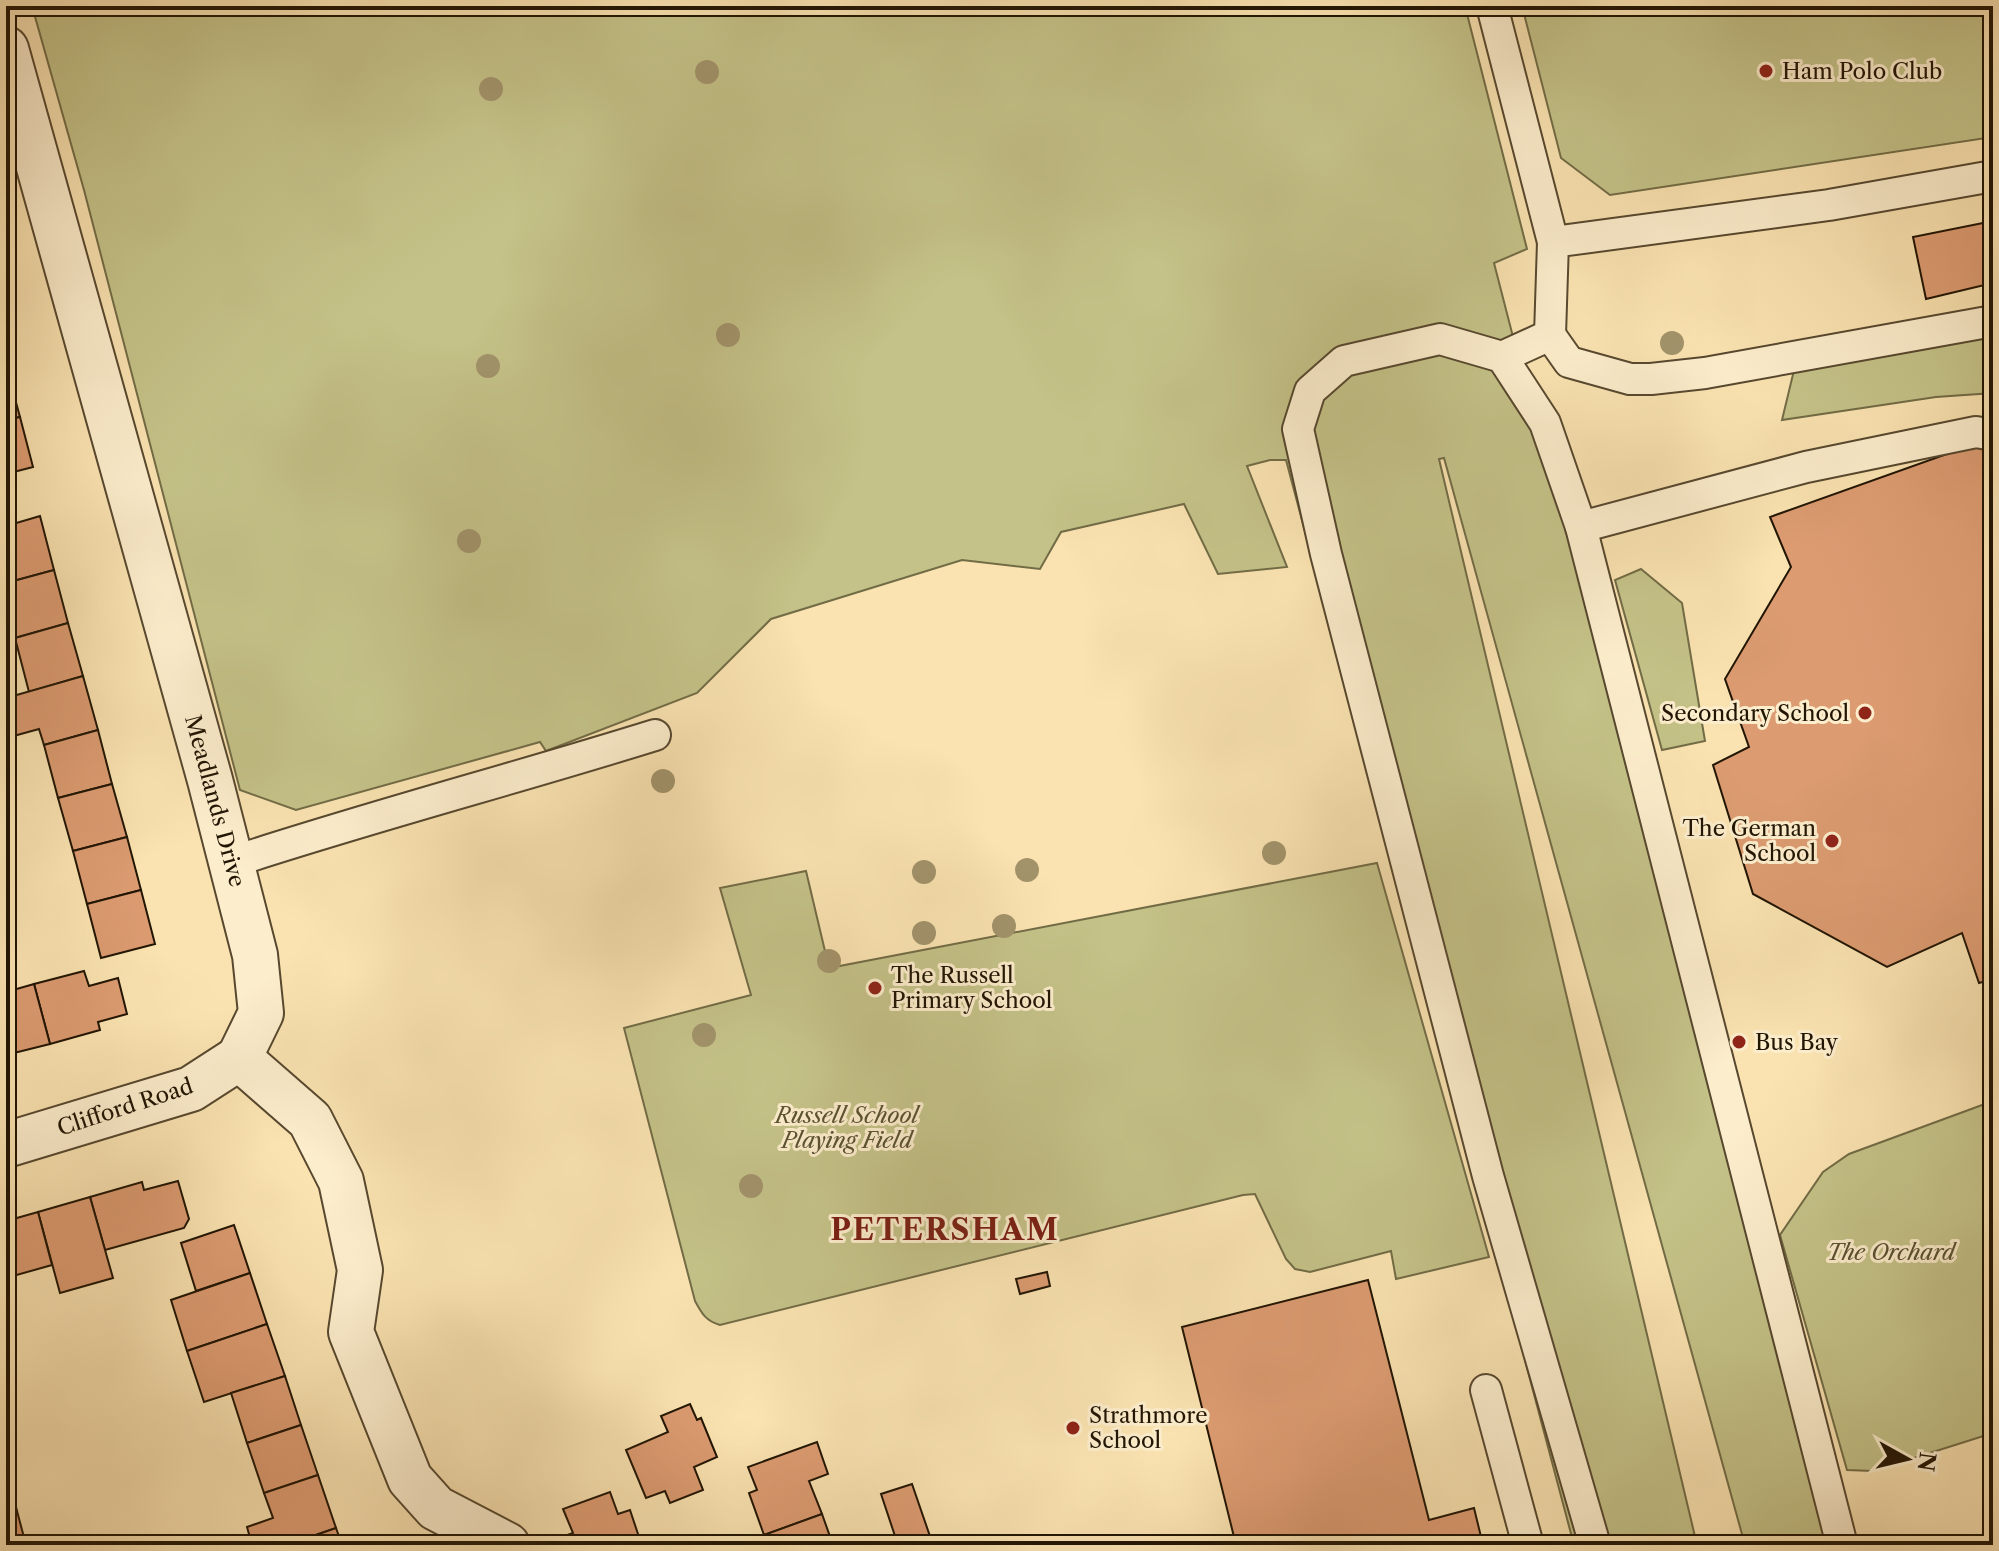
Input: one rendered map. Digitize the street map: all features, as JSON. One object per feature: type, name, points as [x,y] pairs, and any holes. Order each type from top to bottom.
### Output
[{"type":"street","name":"Meadlands Drive","points":[[6,49],[232,862],[255,955],[261,1013],[239,1058]]},
{"type":"street","name":"Clifford Road","points":[[6,1145],[191,1089],[239,1058]]},
{"type":"street","points":[[239,1058],[310,1120],[341,1181],[360,1270],[351,1332],[410,1479],[436,1508],[507,1545]]},
{"type":"lane","points":[[1492,6],[1553,242],[1550,335],[1569,362],[1630,379],[1651,379],[1705,373],[1993,321]]},
{"type":"lane","points":[[1553,242],[1829,205],[1993,176]]},
{"type":"lane","points":[[1502,357],[1550,335]]},
{"type":"lane","points":[[1595,1545],[1488,1176],[1326,554],[1298,429],[1310,391],[1344,361],[1440,339],[1502,357],[1545,423],[1581,527],[1842,1545]]},
{"type":"lane","points":[[1581,527],[1806,467],[1976,432],[1993,435]]},
{"type":"lane","points":[[232,862],[655,735]]},
{"type":"lane","points":[[1486,1390],[1528,1545]]},
{"type":"green space","points":[[32,6],[1465,6],[1527,249],[1494,263],[1529,399],[1545,423],[1750,1186],[1826,1545],[1745,1545],[1444,458],[1439,459],[1697,1545],[1574,1545],[1286,460],[1270,460],[1247,466],[1287,567],[1218,574],[1184,504],[1061,532],[1040,569],[962,560],[771,619],[697,693],[546,751],[540,742],[296,810],[240,790],[84,190]]},
{"type":"green space","name":"Ham Polo Club","points":[[1522,6],[1993,6],[1993,137],[1610,195],[1561,158]]},
{"type":"green space","points":[[1993,330],[1993,393],[1936,397],[1782,420],[1795,366]]},
{"type":"green space","points":[[1641,569],[1682,603],[1705,741],[1662,750],[1615,580]]},
{"type":"green space","name":"Russell School Playing Field","points":[[1377,863],[1489,1257],[1396,1279],[1391,1251],[1310,1272],[1295,1269],[1286,1259],[1255,1194],[720,1325],[700,1310],[695,1301],[624,1028],[751,995],[720,888],[806,871],[829,968]]},
{"type":"green space","name":"The Orchard","points":[[1993,1101],[1993,1433],[1873,1471],[1847,1470],[1780,1235],[1823,1172],[1849,1154]]},
{"type":"building","points":[[1993,221],[1993,283],[1926,299],[1913,237]]},
{"type":"building","points":[[6,366],[20,417],[6,420]]},
{"type":"building","points":[[20,417],[33,467],[6,474],[6,420]]},
{"type":"building","name":"Secondary School","points":[[1986,440],[1993,459],[1993,979],[1979,983],[1962,933],[1887,967],[1753,894],[1713,765],[1749,747],[1725,679],[1791,567],[1770,517]]},
{"type":"building","points":[[40,516],[54,570],[6,583],[6,526]]},
{"type":"building","points":[[54,570],[68,623],[15,638],[6,604],[6,583]]},
{"type":"building","points":[[68,623],[83,676],[29,692],[15,638]]},
{"type":"building","points":[[83,676],[98,730],[44,745],[39,729],[10,737],[6,698]]},
{"type":"building","points":[[98,730],[112,784],[58,798],[44,745]]},
{"type":"building","points":[[112,784],[127,837],[73,851],[58,798]]},
{"type":"building","points":[[127,837],[141,890],[87,904],[73,851]]},
{"type":"building","points":[[141,890],[155,944],[101,958],[87,904]]},
{"type":"building","points":[[84,971],[89,986],[118,978],[127,1014],[98,1022],[100,1030],[50,1044],[34,984]]},
{"type":"building","points":[[34,984],[50,1044],[6,1055],[6,992]]},
{"type":"building","points":[[178,1181],[189,1219],[184,1228],[105,1250],[90,1197],[142,1182],[144,1190]]},
{"type":"building","points":[[90,1197],[113,1278],[60,1293],[38,1212]]},
{"type":"building","points":[[38,1212],[52,1265],[6,1278],[6,1221]]},
{"type":"building","points":[[234,1225],[250,1273],[196,1291],[181,1243]]},
{"type":"building","points":[[1047,1272],[1050,1286],[1020,1294],[1016,1279]]},
{"type":"building","points":[[250,1273],[267,1324],[187,1351],[171,1300]]},
{"type":"building","points":[[1368,1280],[1429,1520],[1474,1508],[1483,1545],[1236,1545],[1182,1327]]},
{"type":"building","points":[[267,1324],[285,1376],[204,1402],[187,1351]]},
{"type":"building","points":[[285,1376],[301,1425],[247,1443],[231,1393]]},
{"type":"building","points":[[690,1404],[697,1420],[701,1418],[717,1457],[694,1467],[703,1490],[670,1503],[665,1491],[646,1498],[626,1450],[668,1432],[661,1416]]},
{"type":"building","points":[[301,1425],[318,1475],[264,1493],[247,1443]]},
{"type":"building","points":[[817,1442],[828,1474],[809,1481],[822,1514],[764,1535],[749,1493],[757,1490],[748,1467]]},
{"type":"building","points":[[318,1475],[336,1528],[287,1545],[252,1545],[247,1527],[273,1518],[264,1493]]},
{"type":"building","points":[[912,1484],[933,1545],[898,1545],[881,1494]]},
{"type":"building","points":[[12,1492],[26,1545],[6,1545],[6,1493]]},
{"type":"building","points":[[610,1492],[618,1514],[630,1510],[639,1537],[629,1542],[630,1545],[571,1545],[567,1535],[573,1533],[563,1509]]},
{"type":"building","points":[[822,1514],[833,1545],[768,1545],[764,1535]]},
{"type":"building","points":[[336,1528],[342,1545],[287,1545]]},
{"type":"place","name":"Ham Polo Club","points":[[1766,71]]},
{"type":"place","name":"Secondary School","points":[[1865,713]]},
{"type":"place","name":"The German School","points":[[1832,841]]},
{"type":"place","name":"The Russell Primary School","points":[[875,988]]},
{"type":"place","name":"Bus Bay","points":[[1739,1042]]},
{"type":"place","name":"Strathmore School","points":[[1073,1428]]},
{"type":"district","name":"PETERSHAM","points":[[945,1229]]}]
